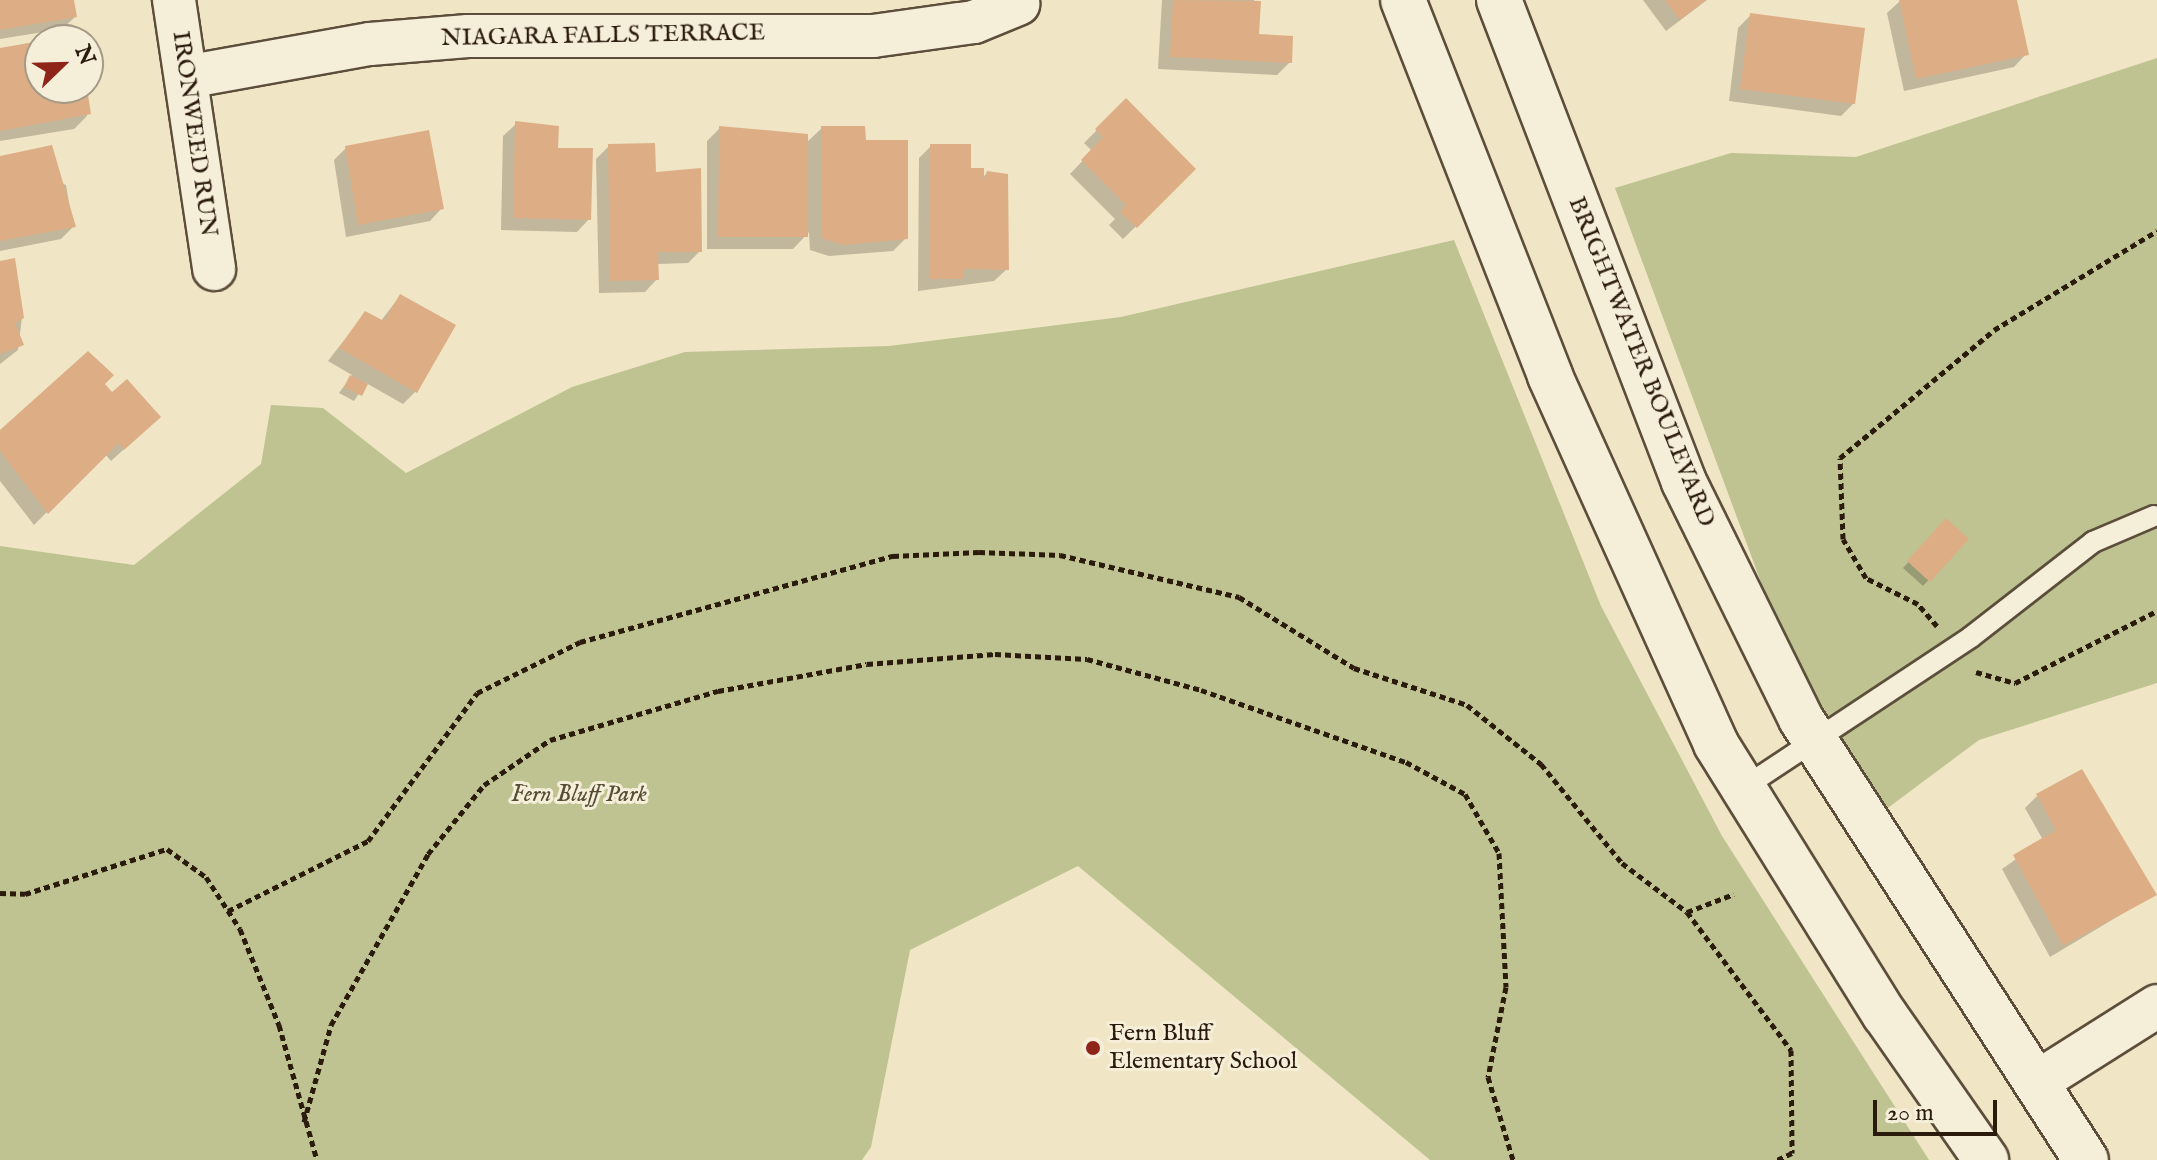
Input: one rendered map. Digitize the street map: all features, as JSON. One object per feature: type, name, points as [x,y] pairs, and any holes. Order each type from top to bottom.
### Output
[{"type":"street","name":"IRONWEED RUN","points":[[174,0],[214,269]]},
{"type":"street","points":[[1403,0],[1550,376],[1716,744],[1986,1160]]},
{"type":"street","name":"BRIGHTWATER BOULEVARD","points":[[1499,0],[1684,482],[1814,739],[2086,1160]]},
{"type":"street","name":"NIAGARA FALLS TERRACE","points":[[186,77],[370,44],[715,15],[873,36],[974,22],[1018,4]]},
{"type":"street","points":[[2037,1082],[2157,1006]]},
{"type":"lane","points":[[1743,788],[1971,637],[2093,542],[2154,516]]},
{"type":"path","points":[[1942,632],[1918,604],[1866,578],[1843,539],[1840,458],[1994,330],[2157,231]]},
{"type":"path","points":[[228,911],[368,841],[477,693],[580,642],[893,556],[979,552],[1060,555],[1239,597],[1354,668],[1467,705],[1541,764],[1622,863],[1687,912],[1791,1050],[1792,1153],[1777,1160]]},
{"type":"path","points":[[1972,671],[2015,683],[2157,611]]},
{"type":"path","points":[[304,1122],[331,1025],[428,854],[484,785],[539,747],[614,716],[718,691],[867,664],[995,654],[1087,659],[1201,690],[1406,762],[1465,794],[1499,853],[1506,987],[1488,1077],[1513,1160]]},
{"type":"path","points":[[0,893],[25,894],[167,849],[206,877],[228,911],[279,1025],[317,1160]]},
{"type":"path","points":[[1687,912],[1734,894]]},
{"type":"green space","points":[[2157,58],[2157,683],[1979,740],[1885,810],[1782,639],[1615,188],[1731,153],[1856,157]]},
{"type":"green space","name":"Fern Bluff Park","points":[[1454,240],[1601,606],[1722,836],[1929,1160],[1430,1160],[1078,866],[910,950],[871,1147],[862,1160],[0,1160],[0,546],[134,565],[261,464],[271,405],[323,408],[406,473],[572,387],[685,352],[889,346],[1121,317]]},
{"type":"building","points":[[0,0],[74,0],[77,17],[0,30]]},
{"type":"building","points":[[1173,0],[1261,1],[1259,34],[1293,36],[1292,63],[1170,57]]},
{"type":"building","points":[[1665,0],[1706,0],[1680,20]]},
{"type":"building","points":[[1899,0],[2017,0],[2029,55],[1916,79]]},
{"type":"building","points":[[1750,13],[1865,28],[1855,104],[1740,89]]},
{"type":"building","points":[[24,44],[24,104],[89,104],[91,114],[0,131],[0,48]]},
{"type":"building","points":[[1126,98],[1196,169],[1137,228],[1120,212],[1126,205],[1081,160],[1103,137],[1095,129]]},
{"type":"building","points":[[515,121],[559,126],[558,148],[593,148],[591,220],[513,218]]},
{"type":"building","points":[[719,126],[808,134],[808,237],[718,237]]},
{"type":"building","points":[[821,126],[865,126],[866,140],[908,140],[908,239],[843,245],[821,238]]},
{"type":"building","points":[[429,130],[444,209],[358,225],[345,146]]},
{"type":"building","points":[[655,143],[656,172],[701,168],[702,252],[658,252],[659,280],[610,281],[608,144]]},
{"type":"building","points":[[930,144],[971,144],[971,168],[984,168],[984,181],[987,171],[1008,174],[1009,270],[964,269],[963,279],[930,279]]},
{"type":"building","points":[[52,145],[76,227],[0,241],[0,156]]},
{"type":"building","points":[[15,258],[24,318],[15,323],[24,345],[0,354],[0,261]]},
{"type":"building","points":[[400,294],[456,325],[417,393],[339,348],[365,311],[384,321]]},
{"type":"building","points":[[88,351],[114,375],[105,384],[112,392],[127,379],[161,417],[124,450],[119,443],[48,514],[0,451],[0,430]]},
{"type":"building","points":[[350,375],[368,384],[362,396],[344,387]]},
{"type":"building","points":[[1946,518],[1969,539],[1930,582],[1907,561]]},
{"type":"building","points":[[2082,769],[2157,895],[2063,946],[2013,855],[2056,830],[2036,794]]},
{"type":"place","name":"Fern Bluff Elementary School","points":[[1093,1048]]}]
